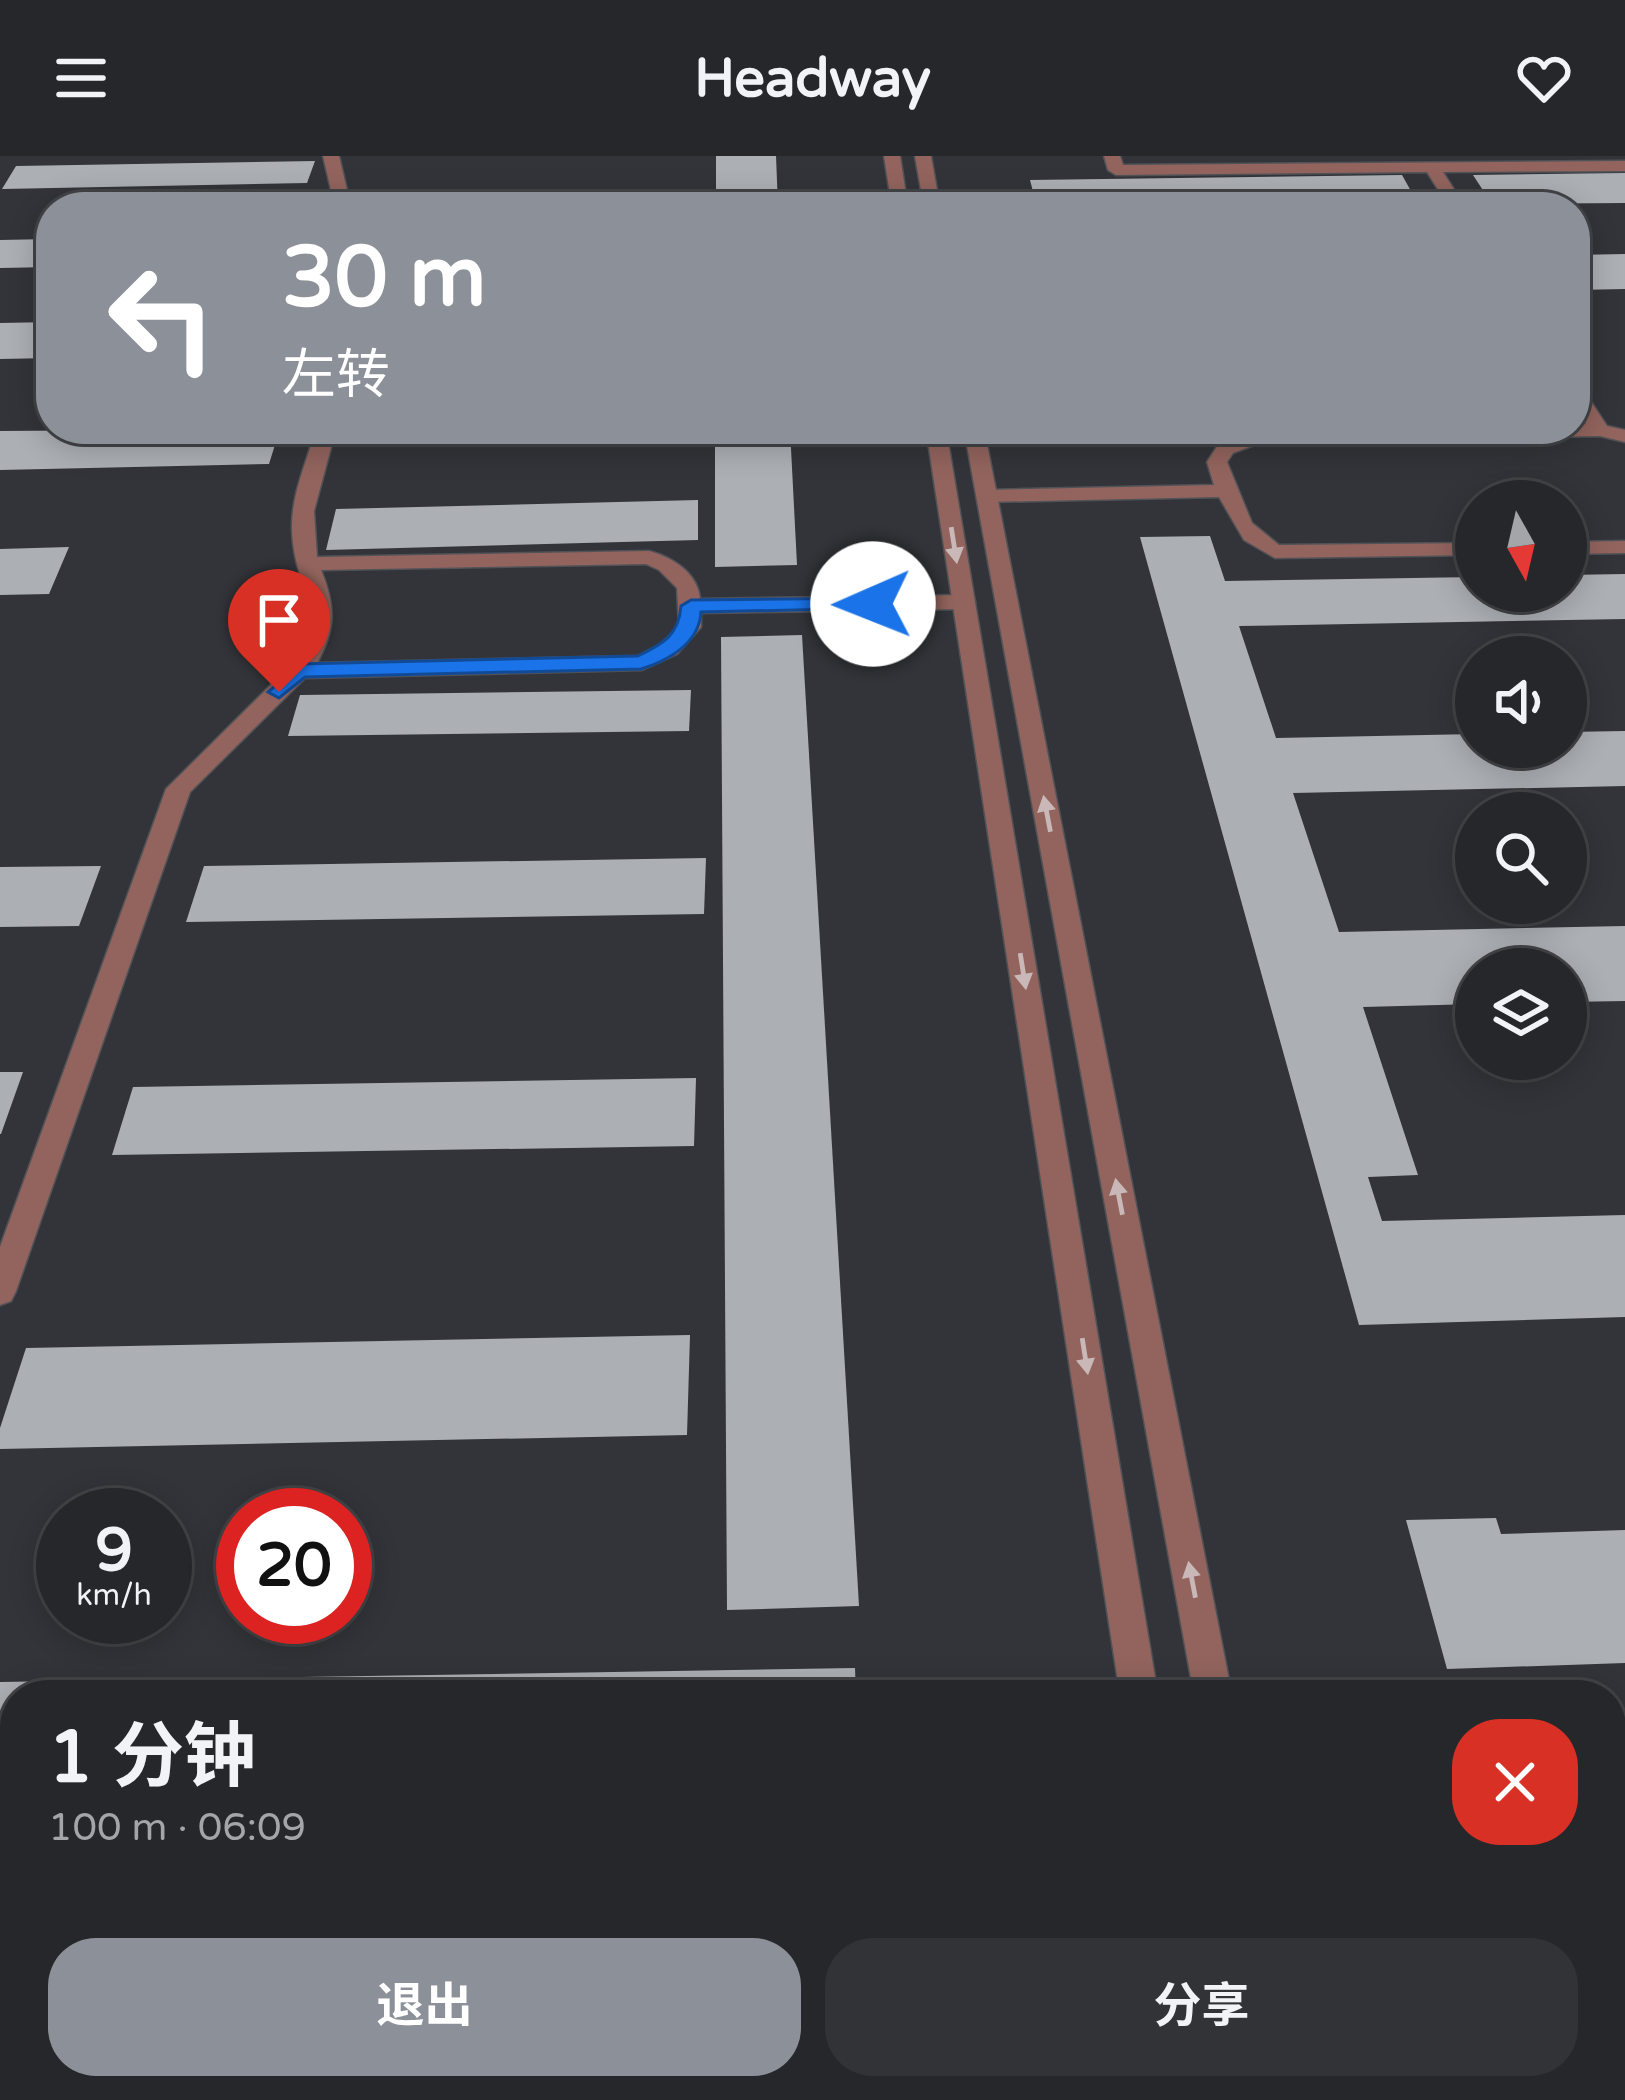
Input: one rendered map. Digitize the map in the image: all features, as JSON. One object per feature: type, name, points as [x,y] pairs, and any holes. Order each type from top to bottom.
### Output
[{"type":"street","points":[[331,156],[339,192]]},
{"type":"street","points":[[892,156],[898,192]]},
{"type":"street","points":[[923,156],[929,192]]},
{"type":"street","points":[[1112,156],[1116,170],[1625,166]]},
{"type":"street","points":[[1432,167],[1448,192]]},
{"type":"street","points":[[1590,415],[1600,430]]},
{"type":"street","points":[[1590,430],[1625,436]]},
{"type":"street","points":[[0,1291],[179,789],[300,670],[319,643],[326,618],[320,586],[307,563],[302,519],[322,444]]},
{"type":"street","points":[[938,444],[1137,1680]]},
{"type":"street","points":[[977,444],[1210,1680]]},
{"type":"street","points":[[1238,444],[1225,449],[1217,462],[1239,526],[1253,542],[1275,552],[1455,549]]},
{"type":"street","points":[[987,496],[1227,491]]},
{"type":"street","points":[[1587,548],[1625,547]]},
{"type":"street","points":[[300,670],[641,663],[669,649],[690,627],[688,587],[649,556],[307,563]]},
{"type":"street","points":[[691,606],[964,602]]},
{"type":"building","points":[[716,156],[776,156],[777,192],[716,192]]},
{"type":"building","points":[[315,161],[307,183],[2,189],[16,166]]},
{"type":"building","points":[[1625,173],[1625,203],[1590,203],[1590,192],[1484,192],[1473,175]]},
{"type":"building","points":[[1402,175],[1412,192],[1033,192],[1030,180]]},
{"type":"building","points":[[36,239],[36,267],[0,268],[0,240]]},
{"type":"building","points":[[1625,254],[1625,289],[1590,290],[1590,255]]},
{"type":"building","points":[[36,322],[36,358],[0,359],[0,323]]},
{"type":"building","points":[[0,431],[36,431],[36,444],[275,444],[269,464],[0,470]]},
{"type":"building","points":[[715,444],[791,444],[797,565],[715,567]]},
{"type":"building","points":[[698,500],[698,540],[326,550],[336,509]]},
{"type":"building","points":[[1210,536],[1225,581],[1455,577],[1455,612],[1587,612],[1587,575],[1625,574],[1625,619],[1239,626],[1276,738],[1455,734],[1455,768],[1587,768],[1587,732],[1625,731],[1625,786],[1293,793],[1339,932],[1625,926],[1625,1001],[1587,1002],[1587,948],[1455,948],[1455,1005],[1363,1007],[1418,1175],[1368,1177],[1382,1221],[1625,1215],[1625,1317],[1359,1325],[1140,537]]},
{"type":"building","points":[[69,547],[49,594],[0,595],[0,549]]},
{"type":"building","points":[[802,635],[859,1606],[727,1610],[721,637]]},
{"type":"building","points":[[691,690],[689,731],[288,736],[300,695]]},
{"type":"building","points":[[706,858],[704,914],[186,922],[204,866]]},
{"type":"building","points":[[101,866],[79,926],[0,927],[0,867]]},
{"type":"building","points":[[0,1072],[23,1072],[1,1134],[0,1134]]},
{"type":"building","points":[[696,1078],[694,1146],[112,1155],[133,1087]]},
{"type":"building","points":[[690,1335],[687,1435],[0,1449],[0,1428],[26,1348]]},
{"type":"building","points":[[1496,1518],[1501,1534],[1625,1530],[1625,1663],[1447,1669],[1406,1520]]},
{"type":"building","points":[[855,1668],[855,1680],[122,1680]]},
{"type":"route","points":[[279,692],[300,670],[641,663],[669,649],[690,627],[691,606],[873,604]]}]
